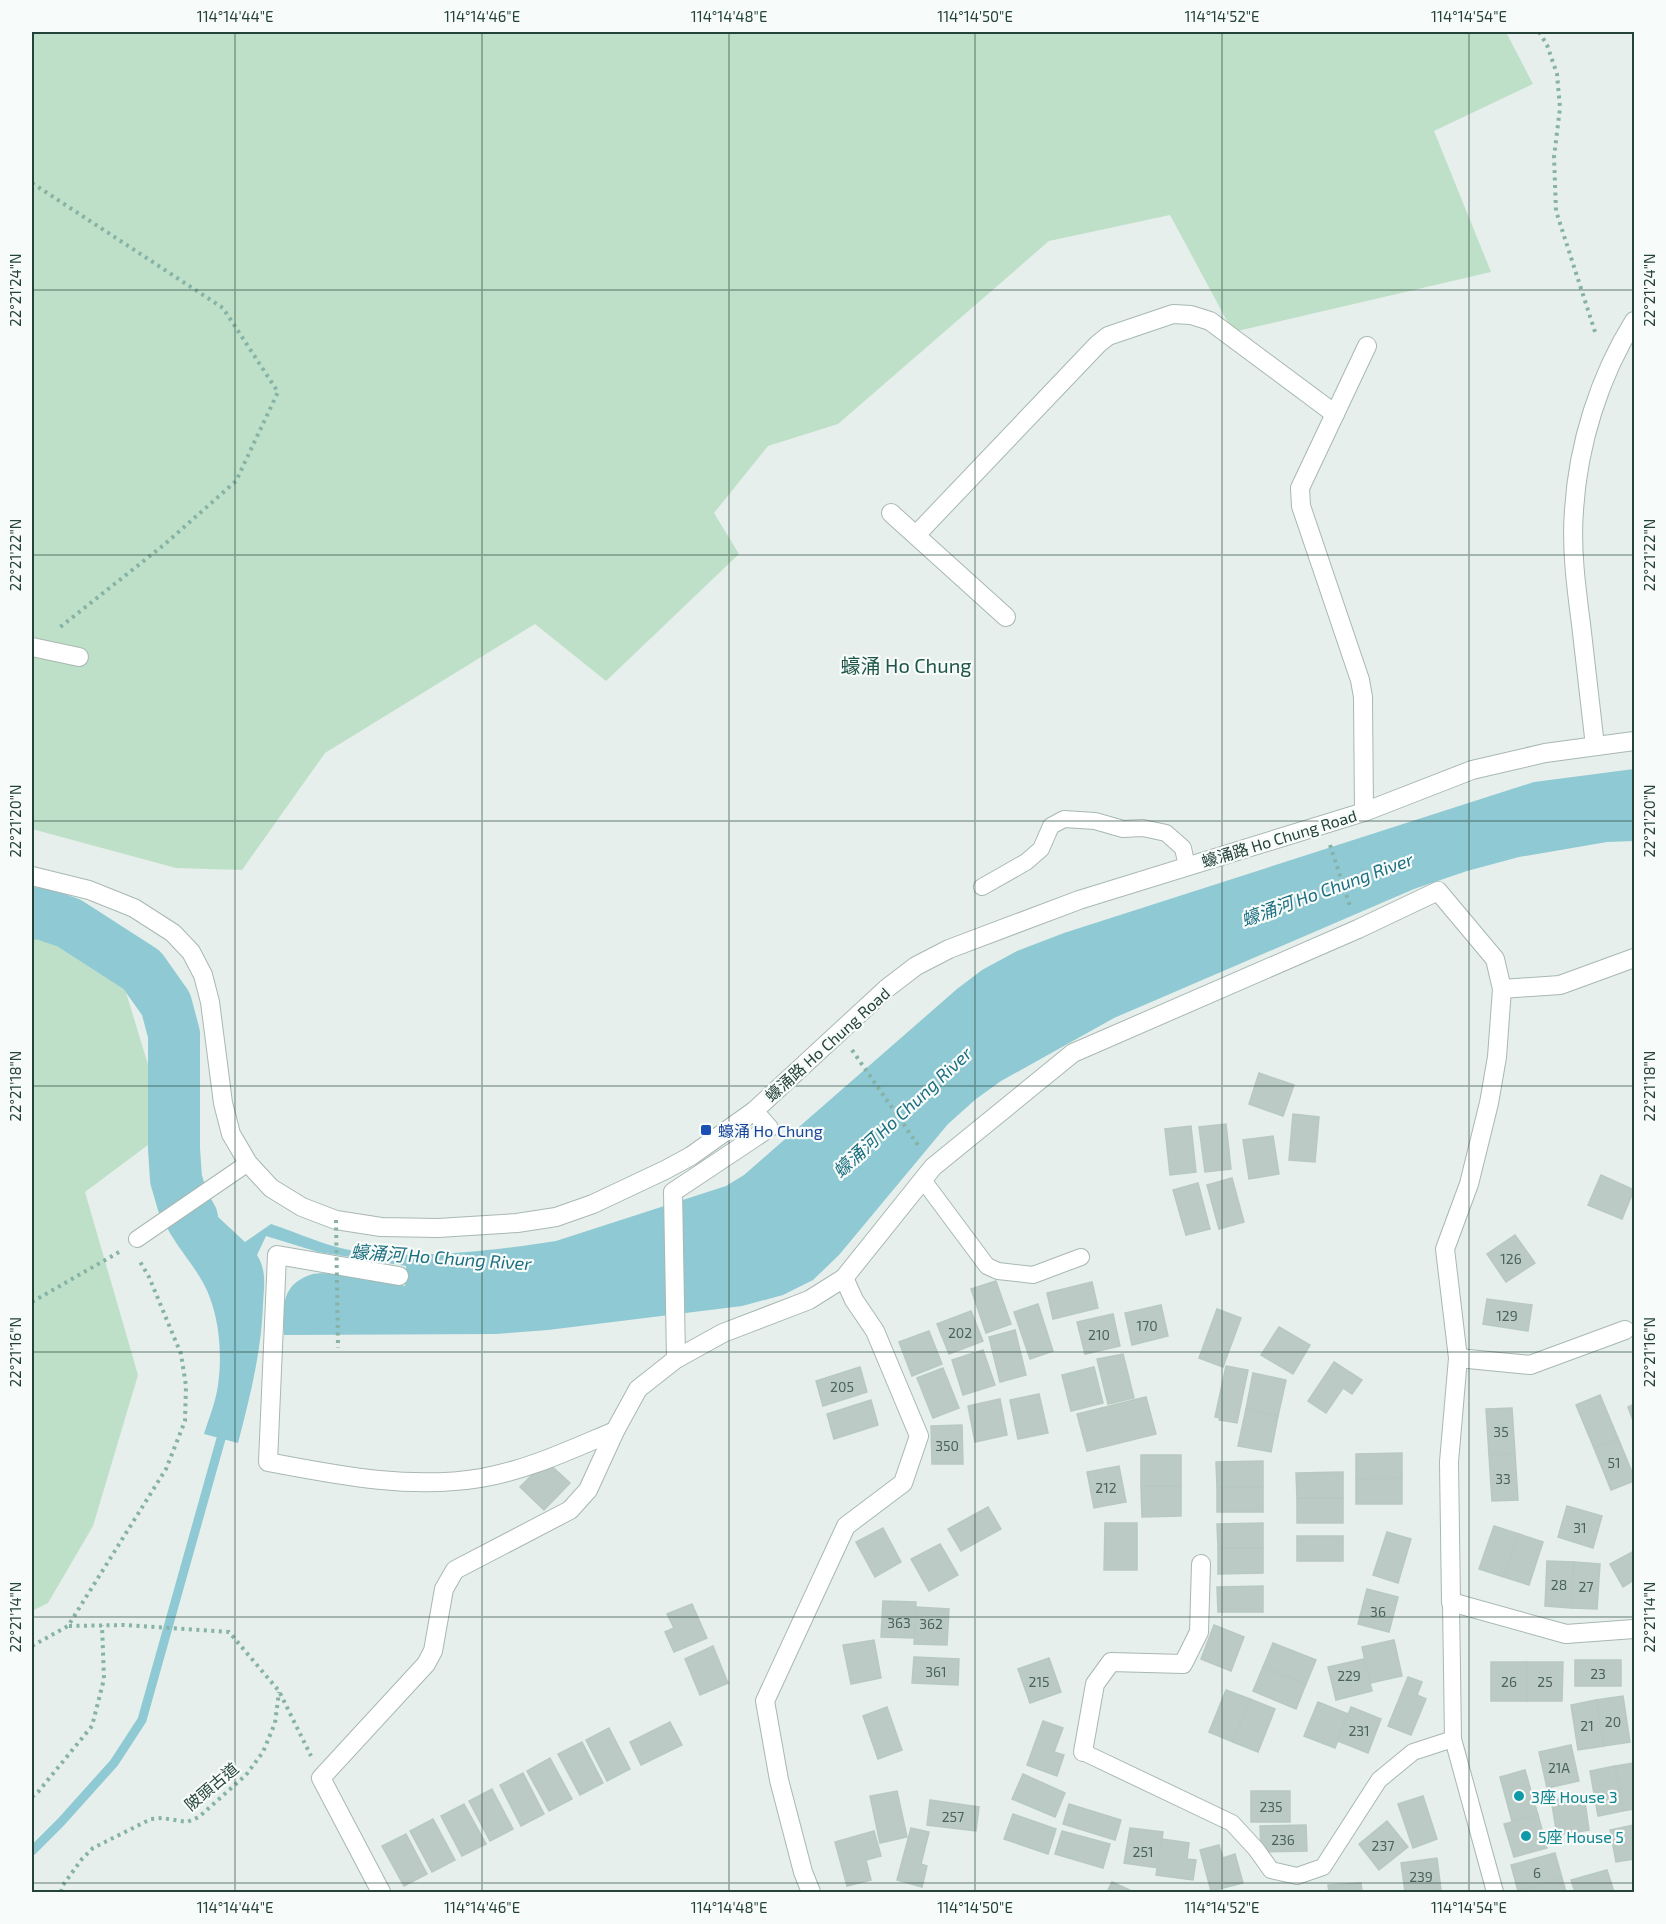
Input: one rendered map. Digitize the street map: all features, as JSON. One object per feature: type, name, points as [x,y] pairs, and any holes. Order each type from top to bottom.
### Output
[{"type":"street","points":[[916,536],[1098,344],[1108,336],[1173,314],[1191,315],[1210,321],[1335,414]]},
{"type":"street","points":[[1595,746],[1575,574],[1574,512],[1577,480],[1592,417],[1615,357],[1635,321]]},
{"type":"street","points":[[1364,812],[1363,697],[1360,680],[1301,506],[1300,488],[1366,346]]},
{"type":"street","points":[[891,513],[1006,617]]},
{"type":"street","points":[[33,647],[79,657]]},
{"type":"street","name":"蠔涌路 Ho Chung Road","points":[[32,876],[89,890],[134,908],[173,933],[191,952],[203,975],[210,1002],[223,1103],[231,1134],[248,1163],[271,1188],[303,1207],[336,1220],[381,1227],[438,1228],[517,1223],[556,1217],[593,1204],[682,1161],[754,1111],[886,989],[916,966],[949,949],[1079,900],[1364,812],[1472,770],[1545,753],[1635,741]]},
{"type":"street","points":[[381,1893],[321,1778],[426,1664],[433,1651],[444,1589],[455,1570],[570,1510],[588,1490],[615,1431],[639,1389],[676,1359],[723,1333],[809,1299],[844,1278],[928,1174],[1073,1053],[1358,929],[1438,891],[1495,959],[1502,989],[1497,1057],[1489,1103],[1469,1184],[1445,1249],[1458,1358],[1449,1462],[1450,1602],[1566,1634],[1635,1629]]},
{"type":"street","points":[[1502,989],[1560,985],[1635,958]]},
{"type":"street","points":[[676,1359],[673,1192],[769,1128],[754,1111]]},
{"type":"street","points":[[399,1276],[277,1255],[268,1462],[325,1473],[380,1480],[434,1482],[482,1478],[529,1465],[615,1431]]},
{"type":"street","points":[[811,1893],[803,1872],[779,1780],[765,1701],[846,1526],[903,1483],[919,1436],[874,1330],[854,1300],[844,1278]]},
{"type":"street","points":[[1458,1358],[1530,1365],[1625,1330]]},
{"type":"street","points":[[1083,1752],[1095,1684],[1111,1662],[1183,1664],[1199,1632],[1201,1564]]},
{"type":"lane","points":[[982,887],[1026,862],[1041,849],[1050,825],[1064,819],[1095,821],[1123,829],[1143,828],[1166,833],[1183,848],[1187,867]]},
{"type":"lane","points":[[134,1242],[248,1163]]},
{"type":"lane","points":[[928,1174],[987,1266],[998,1271],[1033,1275],[1081,1257]]},
{"type":"lane","points":[[1450,1602],[1453,1739],[1495,1893]]},
{"type":"lane","points":[[1083,1752],[1232,1823],[1256,1849],[1270,1870],[1297,1876],[1323,1867],[1379,1780],[1413,1752],[1453,1739]]},
{"type":"path","points":[[1539,32],[1547,45],[1557,74],[1560,108],[1554,158],[1556,211],[1596,335]]},
{"type":"path","points":[[32,183],[223,309],[278,392],[236,482],[165,544],[33,647]]},
{"type":"path","points":[[1323,824],[1358,929]]},
{"type":"path","points":[[840,1032],[928,1174]]},
{"type":"path","points":[[336,1220],[338,1348]]},
{"type":"path","points":[[32,1302],[134,1242],[181,1354],[186,1386],[185,1421],[166,1469],[68,1626]]},
{"type":"path","points":[[32,1797],[92,1726],[104,1679],[102,1625]]},
{"type":"path","points":[[32,1646],[68,1626],[124,1625],[229,1632],[279,1691],[321,1778]]},
{"type":"path","name":"陂頭古道","points":[[61,1893],[63,1885],[93,1848],[151,1819],[162,1818],[187,1822],[199,1816],[246,1775],[263,1752],[275,1723],[279,1691]]},
{"type":"green space","points":[[32,32],[1506,32],[1533,84],[1434,131],[1491,272],[1233,332],[1170,215],[1049,241],[838,424],[768,446],[714,513],[739,554],[606,681],[535,624],[325,753],[242,870],[176,868],[32,829]]},
{"type":"green space","points":[[32,920],[117,963],[168,1130],[85,1192],[138,1375],[93,1526],[48,1603],[32,1611]]},
{"type":"water","points":[[1634,769],[1634,841],[1607,842],[1519,857],[1414,889],[1114,1018],[1001,1081],[948,1124],[839,1255],[813,1280],[783,1295],[742,1306],[548,1330],[496,1334],[284,1335],[285,1299],[292,1286],[303,1278],[321,1273],[405,1286],[406,1266],[318,1252],[266,1236],[257,1255],[264,1279],[260,1341],[251,1392],[238,1443],[204,1434],[218,1385],[220,1352],[218,1330],[206,1287],[174,1240],[160,1211],[159,1150],[188,1146],[198,1184],[216,1215],[245,1242],[271,1224],[333,1246],[378,1254],[455,1253],[556,1241],[726,1186],[744,1175],[957,989],[982,970],[1017,951],[1064,933],[1534,782]]},
{"type":"building","points":[[1259,1073],[1294,1085],[1283,1116],[1249,1104]]},
{"type":"building","points":[[1293,1114],[1319,1117],[1315,1162],[1289,1160]]},
{"type":"building","points":[[1226,1124],[1231,1169],[1205,1172],[1199,1127]]},
{"type":"building","points":[[1191,1126],[1196,1172],[1170,1175],[1165,1129]]},
{"type":"building","points":[[1273,1136],[1279,1174],[1249,1179],[1243,1140]]},
{"type":"building","points":[[1601,1175],[1634,1190],[1622,1219],[1588,1205]]},
{"type":"building","points":[[1232,1178],[1244,1222],[1219,1229],[1207,1185]]},
{"type":"building","points":[[1198,1183],[1210,1229],[1186,1235],[1173,1190]]},
{"type":"building","points":[[1515,1235],[1535,1263],[1506,1282],[1487,1254]]},
{"type":"building","points":[[996,1281],[1011,1324],[986,1333],[971,1289]]},
{"type":"building","points":[[1092,1282],[1098,1308],[1053,1319],[1047,1293]]},
{"type":"building","points":[[1487,1299],[1532,1305],[1528,1331],[1483,1324]]},
{"type":"building","points":[[1038,1304],[1053,1351],[1030,1359],[1014,1312]]},
{"type":"building","points":[[1161,1305],[1168,1336],[1132,1345],[1125,1313]]},
{"type":"building","points":[[1217,1309],[1241,1318],[1223,1367],[1199,1358]]},
{"type":"building","points":[[971,1311],[983,1341],[949,1354],[937,1324]]},
{"type":"building","points":[[1113,1314],[1120,1346],[1085,1354],[1077,1322]]},
{"type":"building","points":[[1279,1327],[1310,1345],[1293,1374],[1261,1355]]},
{"type":"building","points":[[1015,1330],[1026,1375],[1000,1382],[989,1337]]},
{"type":"building","points":[[929,1331],[942,1364],[912,1376],[899,1342]]},
{"type":"building","points":[[983,1350],[995,1385],[963,1395],[952,1360]]},
{"type":"building","points":[[1123,1354],[1134,1398],[1108,1404],[1097,1359]]},
{"type":"building","points":[[1334,1362],[1362,1380],[1352,1394],[1343,1388],[1326,1413],[1308,1401]]},
{"type":"building","points":[[1226,1366],[1248,1370],[1237,1423],[1219,1420],[1220,1418],[1215,1417]]},
{"type":"building","points":[[860,1367],[867,1392],[823,1406],[816,1381]]},
{"type":"building","points":[[1094,1367],[1103,1403],[1071,1411],[1062,1375]]},
{"type":"building","points":[[943,1368],[959,1408],[933,1418],[917,1378]]},
{"type":"building","points":[[1253,1373],[1286,1380],[1278,1416],[1246,1409]]},
{"type":"building","points":[[1039,1394],[1048,1433],[1018,1439],[1010,1400]]},
{"type":"building","points":[[1600,1395],[1618,1438],[1594,1448],[1576,1405]]},
{"type":"building","points":[[1146,1397],[1156,1434],[1087,1451],[1077,1414]]},
{"type":"building","points":[[1000,1399],[1007,1435],[975,1442],[968,1406]]},
{"type":"building","points":[[871,1400],[878,1425],[834,1439],[827,1414]]},
{"type":"building","points":[[1634,1404],[1634,1423],[1628,1407]]},
{"type":"building","points":[[1512,1408],[1515,1453],[1489,1455],[1486,1409]]},
{"type":"building","points":[[1246,1409],[1278,1416],[1271,1452],[1238,1446]]},
{"type":"building","points":[[962,1425],[963,1464],[932,1464],[931,1426]]},
{"type":"building","points":[[1618,1438],[1634,1481],[1611,1490],[1594,1448]]},
{"type":"building","points":[[1402,1453],[1402,1478],[1356,1479],[1356,1454]]},
{"type":"building","points":[[1515,1453],[1518,1500],[1492,1501],[1489,1455]]},
{"type":"building","points":[[1141,1455],[1181,1455],[1181,1486],[1141,1486]]},
{"type":"building","points":[[546,1461],[570,1483],[544,1510],[520,1487]]},
{"type":"building","points":[[1263,1461],[1263,1487],[1217,1487],[1216,1462]]},
{"type":"building","points":[[1119,1466],[1126,1502],[1094,1508],[1087,1472]]},
{"type":"building","points":[[1343,1472],[1343,1498],[1297,1498],[1296,1473]]},
{"type":"building","points":[[1402,1478],[1402,1504],[1356,1504],[1356,1479]]},
{"type":"building","points":[[1141,1486],[1181,1486],[1181,1516],[1142,1517]]},
{"type":"building","points":[[1217,1487],[1263,1487],[1263,1512],[1217,1512]]},
{"type":"building","points":[[1297,1498],[1343,1498],[1343,1523],[1297,1523]]},
{"type":"building","points":[[1567,1506],[1602,1516],[1593,1548],[1558,1537]]},
{"type":"building","points":[[988,1507],[1001,1529],[961,1551],[948,1529]]},
{"type":"building","points":[[1105,1523],[1137,1523],[1137,1570],[1104,1570]]},
{"type":"building","points":[[1263,1523],[1263,1548],[1218,1548],[1217,1524]]},
{"type":"building","points":[[1494,1526],[1519,1534],[1504,1577],[1479,1569]]},
{"type":"building","points":[[883,1528],[901,1562],[875,1577],[856,1542]]},
{"type":"building","points":[[1387,1532],[1411,1539],[1398,1583],[1373,1575]]},
{"type":"building","points":[[1519,1534],[1543,1542],[1529,1585],[1504,1577]]},
{"type":"building","points":[[1297,1536],[1343,1536],[1343,1561],[1297,1561]]},
{"type":"building","points":[[940,1544],[958,1575],[929,1591],[911,1559]]},
{"type":"building","points":[[1218,1548],[1263,1548],[1263,1573],[1218,1574]]},
{"type":"building","points":[[1634,1551],[1634,1580],[1623,1587],[1610,1564]]},
{"type":"building","points":[[1547,1561],[1574,1562],[1571,1608],[1545,1606]]},
{"type":"building","points":[[1574,1562],[1600,1564],[1597,1609],[1571,1608]]},
{"type":"building","points":[[1263,1586],[1263,1612],[1218,1612],[1217,1587]]},
{"type":"building","points":[[1367,1589],[1398,1597],[1389,1632],[1358,1624]]},
{"type":"building","points":[[883,1601],[916,1602],[914,1638],[881,1637]]},
{"type":"building","points":[[692,1604],[707,1638],[674,1652],[665,1632],[674,1628],[667,1614]]},
{"type":"building","points":[[916,1607],[949,1609],[947,1645],[914,1644]]},
{"type":"building","points":[[1214,1625],[1244,1637],[1231,1671],[1201,1659]]},
{"type":"building","points":[[874,1640],[881,1678],[851,1684],[843,1645]]},
{"type":"building","points":[[1394,1640],[1402,1676],[1370,1683],[1362,1647]]},
{"type":"building","points":[[1273,1643],[1316,1660],[1306,1684],[1263,1667]]},
{"type":"building","points":[[713,1646],[728,1683],[700,1695],[685,1659]]},
{"type":"building","points":[[914,1657],[959,1659],[958,1685],[912,1683]]},
{"type":"building","points":[[1049,1658],[1061,1692],[1030,1703],[1018,1669]]},
{"type":"building","points":[[1364,1659],[1372,1691],[1336,1700],[1328,1667]]},
{"type":"building","points":[[1575,1660],[1621,1660],[1621,1686],[1575,1686]]},
{"type":"building","points":[[1491,1662],[1527,1662],[1527,1701],[1491,1701]]},
{"type":"building","points":[[1527,1662],[1563,1662],[1562,1701],[1527,1701]]},
{"type":"building","points":[[1263,1667],[1306,1684],[1296,1709],[1253,1691]]},
{"type":"building","points":[[1408,1677],[1422,1682],[1417,1695],[1426,1699],[1411,1735],[1388,1726]]},
{"type":"building","points":[[1226,1690],[1250,1699],[1233,1742],[1209,1732]]},
{"type":"building","points":[[1623,1696],[1630,1742],[1604,1746],[1596,1700]]},
{"type":"building","points":[[1250,1699],[1275,1709],[1258,1752],[1233,1742]]},
{"type":"building","points":[[1596,1700],[1604,1746],[1578,1750],[1571,1705]]},
{"type":"building","points":[[1318,1702],[1348,1714],[1335,1748],[1304,1736]]},
{"type":"building","points":[[887,1707],[902,1750],[878,1759],[863,1716]]},
{"type":"building","points":[[1351,1707],[1381,1719],[1368,1753],[1338,1741]]},
{"type":"building","points":[[1043,1721],[1063,1728],[1054,1752],[1064,1755],[1057,1776],[1027,1765]]},
{"type":"building","points":[[670,1722],[682,1745],[641,1765],[630,1742]]},
{"type":"building","points":[[609,1728],[630,1769],[607,1781],[586,1740]]},
{"type":"building","points":[[582,1742],[603,1783],[580,1795],[558,1754]]},
{"type":"building","points":[[1571,1745],[1579,1781],[1547,1788],[1539,1752]]},
{"type":"building","points":[[550,1758],[572,1799],[549,1811],[527,1771]]},
{"type":"building","points":[[1634,1763],[1634,1809],[1623,1811],[1615,1766]]},
{"type":"building","points":[[1615,1766],[1623,1811],[1598,1816],[1590,1771]]},
{"type":"building","name":"3座 House 3","points":[[1525,1770],[1538,1815],[1512,1821],[1500,1777]]},
{"type":"building","points":[[523,1773],[544,1814],[521,1826],[500,1785]]},
{"type":"building","points":[[1023,1774],[1065,1793],[1055,1817],[1012,1799]]},
{"type":"building","points":[[492,1789],[513,1829],[490,1841],[469,1801]]},
{"type":"building","points":[[897,1791],[907,1837],[880,1843],[870,1796]]},
{"type":"building","points":[[1251,1791],[1290,1791],[1290,1822],[1251,1822]]},
{"type":"building","points":[[1584,1794],[1589,1830],[1557,1835],[1551,1799]]},
{"type":"building","points":[[1423,1796],[1437,1839],[1413,1848],[1398,1804]]},
{"type":"building","points":[[930,1800],[979,1807],[976,1831],[927,1825]]},
{"type":"building","points":[[464,1804],[486,1844],[462,1856],[441,1816]]},
{"type":"building","points":[[1069,1804],[1121,1820],[1115,1840],[1063,1824]]},
{"type":"building","points":[[1013,1814],[1056,1829],[1048,1854],[1004,1839]]},
{"type":"building","name":"5座 House 5","points":[[1538,1815],[1547,1848],[1514,1857],[1504,1824]]},
{"type":"building","points":[[433,1819],[455,1860],[432,1872],[410,1831]]},
{"type":"building","points":[[1387,1821],[1408,1847],[1379,1870],[1359,1844]]},
{"type":"building","points":[[1306,1825],[1307,1851],[1261,1852],[1260,1826]]},
{"type":"building","points":[[1634,1825],[1634,1859],[1616,1862],[1610,1830]]},
{"type":"building","points":[[911,1828],[929,1832],[921,1864],[927,1866],[922,1887],[897,1880]]},
{"type":"building","points":[[1130,1828],[1163,1832],[1158,1868],[1124,1863]]},
{"type":"building","points":[[874,1831],[881,1856],[866,1860],[871,1880],[847,1886],[835,1842]]},
{"type":"building","points":[[1062,1831],[1110,1844],[1103,1868],[1055,1854]]},
{"type":"building","points":[[406,1834],[427,1874],[404,1886],[382,1846]]},
{"type":"building","points":[[1162,1839],[1189,1843],[1187,1859],[1196,1860],[1193,1880],[1156,1875]]},
{"type":"building","points":[[1219,1845],[1223,1858],[1235,1854],[1243,1883],[1211,1891],[1200,1850]]},
{"type":"building","points":[[1555,1853],[1562,1878],[1518,1891],[1511,1865]]},
{"type":"building","points":[[1437,1858],[1441,1890],[1405,1892],[1401,1863]]},
{"type":"building","points":[[1607,1870],[1614,1892],[1575,1892],[1571,1880]]},
{"type":"building","points":[[1562,1878],[1566,1892],[1518,1891]]},
{"type":"building","points":[[1112,1882],[1134,1892],[1107,1892]]},
{"type":"building","points":[[1361,1883],[1362,1892],[1329,1892],[1328,1885]]},
{"type":"waterway","name":"蠔涌河 Ho Chung River","points":[[32,913],[43,914],[69,923],[142,970],[166,1004],[174,1034],[176,1179],[183,1203],[192,1218]]},
{"type":"waterway","points":[[32,1851],[114,1763],[142,1720],[224,1428]]},
{"type":"place","name":"蠔涌 Ho Chung","points":[[706,1130]]},
{"type":"place","name":"3座 House 3","points":[[1519,1796]]},
{"type":"place","name":"5座 House 5","points":[[1526,1836]]},
{"type":"district","name":"蠔涌 Ho Chung","points":[[906,665]]}]
